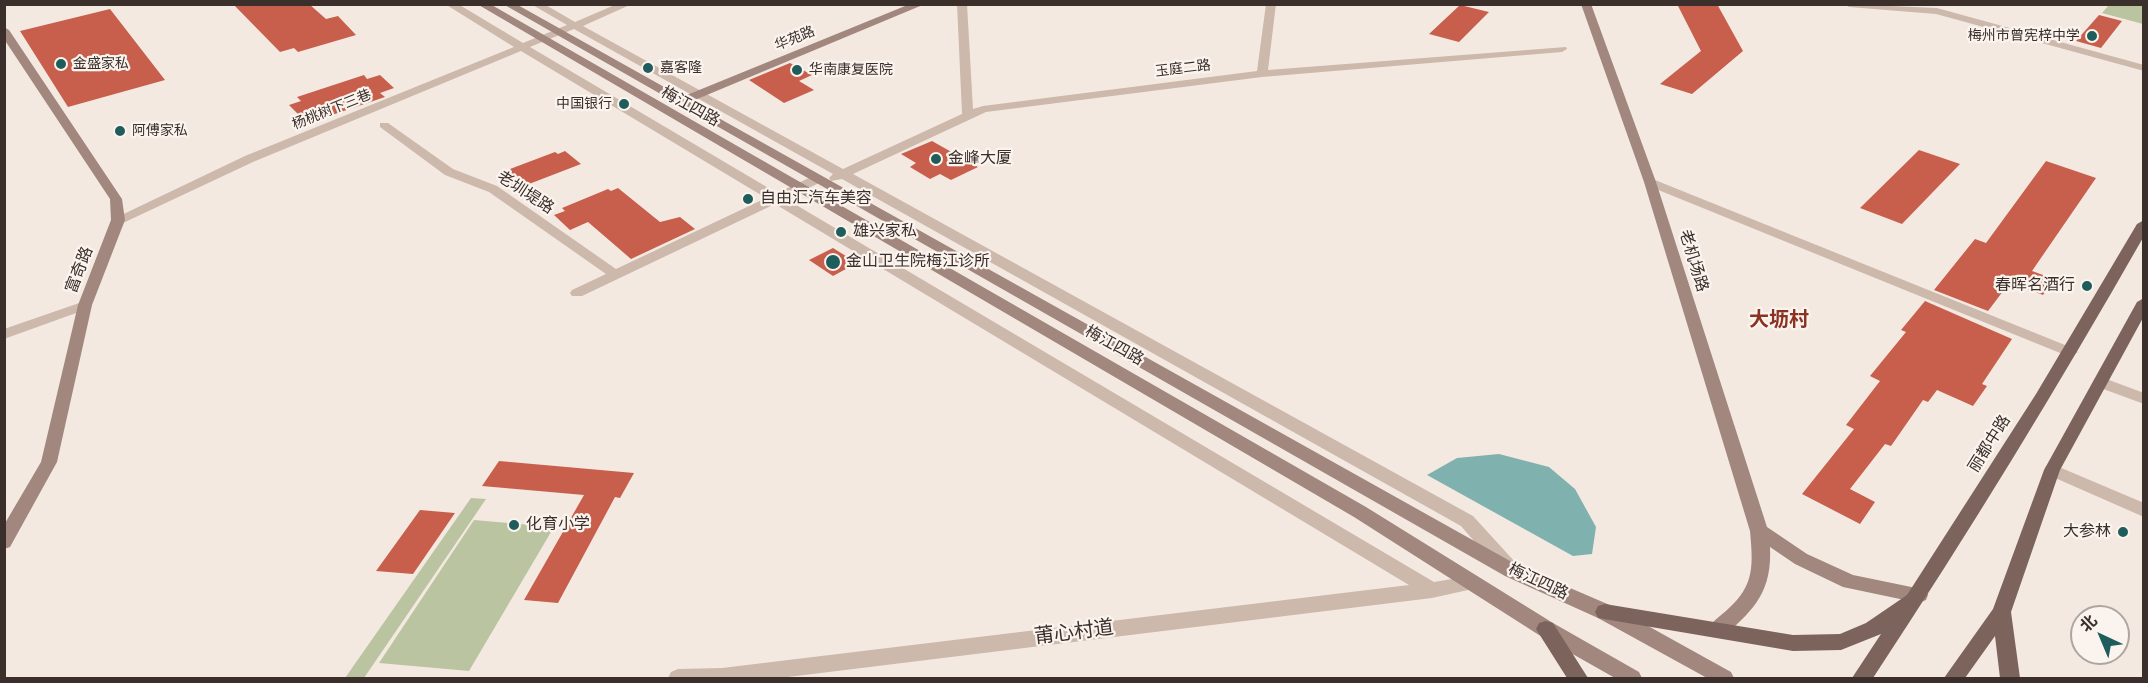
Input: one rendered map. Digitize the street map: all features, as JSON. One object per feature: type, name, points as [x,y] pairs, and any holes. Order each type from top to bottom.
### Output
[{"type":"main road","name":"梅江四路","points":[[482,4],[1360,512],[1470,583],[1632,678]]},
{"type":"main road","name":"梅江四路","points":[[508,4],[1512,571],[1605,612],[1724,678]]},
{"type":"main road","name":"华苑路","points":[[680,102],[920,4]]},
{"type":"main road","name":"老机场路","points":[[1586,4],[1650,182],[1759,531],[1762,561],[1758,586],[1745,607],[1719,629]]},
{"type":"main road","points":[[8,39],[116,199],[118,220]]},
{"type":"main road","name":"富奇路","points":[[4,542],[49,462],[85,305],[118,220]]},
{"type":"main road","name":"丽都中路","points":[[1862,678],[1919,595],[2070,352],[2144,224]]},
{"type":"main road","points":[[1954,678],[2001,612],[2052,470],[2144,302]]},
{"type":"main road","points":[[1759,531],[1801,559],[1850,582],[1919,595]]},
{"type":"main road","points":[[1605,612],[1793,643],[1841,642],[1873,629],[1919,595]]},
{"type":"main road","points":[[2001,612],[2010,678]]},
{"type":"main road","points":[[1546,629],[1578,678]]},
{"type":"street","points":[[450,4],[1432,590]]},
{"type":"street","points":[[536,4],[1467,521],[1512,571]]},
{"type":"street","name":"杨桃树下三巷","points":[[118,220],[249,159],[560,34],[627,4]]},
{"type":"street","points":[[962,4],[968,116]]},
{"type":"street","points":[[1262,74],[1271,4]]},
{"type":"street","points":[[1849,4],[1937,11],[2144,68]]},
{"type":"street","name":"玉庭二路","points":[[577,293],[983,108],[1262,74],[1562,49]]},
{"type":"street","name":"老圳堤路","points":[[384,125],[449,172],[494,189],[616,275]]},
{"type":"street","points":[[1650,182],[2070,352]]},
{"type":"street","points":[[4,334],[85,305]]},
{"type":"street","points":[[2101,382],[2144,399]]},
{"type":"street","points":[[2052,470],[2144,511]]},
{"type":"street","name":"莆心村道","points":[[678,678],[722,677],[1432,590],[1470,583]]},
{"type":"green space","points":[[2109,5],[2143,5],[2143,24],[2102,13]]},
{"type":"green space","points":[[471,498],[486,499],[364,678],[345,678]]},
{"type":"green space","points":[[474,520],[554,527],[469,671],[379,663]]},
{"type":"water","points":[[1499,454],[1549,467],[1575,489],[1596,527],[1592,554],[1573,556],[1427,475],[1457,458]]},
{"type":"building","points":[[233,4],[309,4],[326,19],[338,16],[356,35],[298,52],[294,48],[280,52]]},
{"type":"building","points":[[1677,4],[1717,4],[1743,51],[1692,94],[1660,84],[1701,51]]},
{"type":"building","points":[[1460,5],[1489,12],[1459,42],[1429,34]]},
{"type":"building","points":[[110,9],[165,80],[68,107],[20,31]]},
{"type":"building","points":[[2099,15],[2122,21],[2101,48],[2076,41]]},
{"type":"building","points":[[790,63],[812,75],[799,81],[814,90],[784,103],[749,80]]},
{"type":"building","points":[[364,75],[367,79],[380,75],[394,88],[380,93],[385,97],[323,118],[317,114],[303,119],[289,105],[301,101],[297,97]]},
{"type":"building","name":"金峰大厦","points":[[932,141],[978,167],[951,180],[940,174],[930,179],[910,167],[916,163],[901,154]]},
{"type":"building","points":[[1919,150],[1960,164],[1902,224],[1860,208]]},
{"type":"building","points":[[565,151],[581,164],[516,189],[502,176],[512,172],[510,169],[555,152],[558,154]]},
{"type":"building","points":[[2046,161],[2096,178],[2032,271],[2054,279],[2043,295],[2010,282],[1988,311],[1934,290],[1975,239],[1986,243]]},
{"type":"building","points":[[618,188],[660,222],[680,217],[695,229],[631,259],[588,222],[570,230],[554,215],[565,211],[562,208],[608,189],[611,191]]},
{"type":"building","name":"金山卫生院梅江诊所","points":[[833,248],[857,263],[833,276],[809,260]]},
{"type":"building","points":[[1925,301],[2012,339],[1982,384],[1987,386],[1973,406],[1937,390],[1928,402],[1923,400],[1891,446],[1885,444],[1850,489],[1875,502],[1860,524],[1802,494],[1854,429],[1846,425],[1880,381],[1870,376],[1906,332],[1901,330]]},
{"type":"building","points":[[499,461],[634,473],[620,498],[615,497],[558,603],[524,600],[584,495],[482,486]]},
{"type":"building","points":[[420,510],[455,513],[413,574],[376,571]]},
{"type":"place","name":"梅州市曾宪梓中学","points":[[2092,36]]},
{"type":"place","name":"金盛家私","points":[[61,64]]},
{"type":"place","name":"嘉客隆","points":[[648,68]]},
{"type":"place","name":"华南康复医院","points":[[797,70]]},
{"type":"place","name":"中国银行","points":[[624,104]]},
{"type":"place","name":"阿傅家私","points":[[120,131]]},
{"type":"place","name":"金峰大厦","points":[[936,159]]},
{"type":"place","name":"自由汇汽车美容","points":[[748,199]]},
{"type":"place","name":"雄兴家私","points":[[841,232]]},
{"type":"place","name":"金山卫生院梅江诊所","points":[[833,262]]},
{"type":"place","name":"春晖名酒行","points":[[2087,286]]},
{"type":"place","name":"化育小学","points":[[514,525]]},
{"type":"place","name":"大参林","points":[[2123,532]]},
{"type":"district","name":"大坜村","points":[[1779,321]]}]
